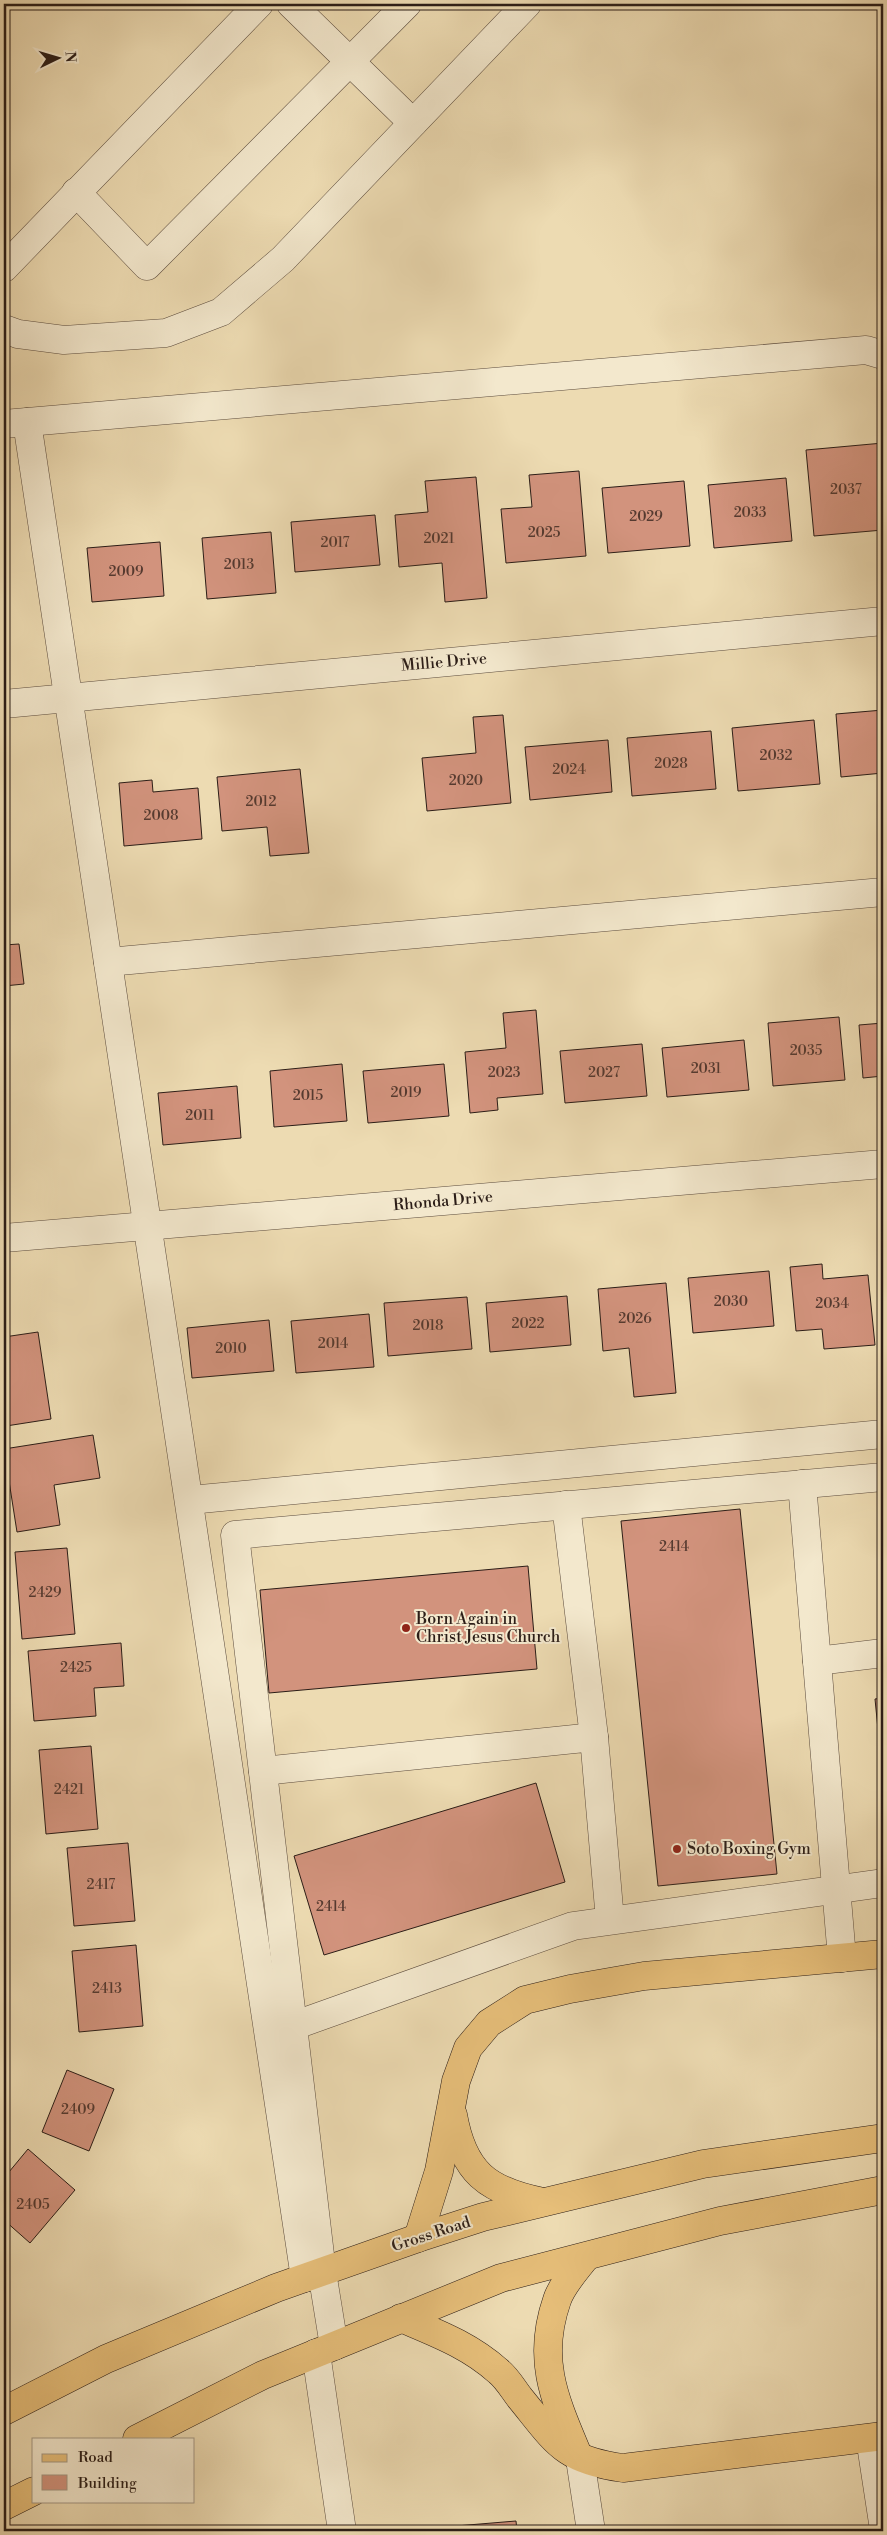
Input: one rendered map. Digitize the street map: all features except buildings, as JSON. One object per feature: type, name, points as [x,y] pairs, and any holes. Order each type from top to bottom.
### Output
[{"type":"main road","points":[[418,2238],[439,2171],[456,2081],[468,2048],[489,2023],[525,2000],[570,1988],[644,1976],[883,1954]]},
{"type":"main road","points":[[452,2108],[456,2132],[465,2156],[488,2184],[517,2197],[545,2202]]},
{"type":"main road","name":"Gross Road","points":[[4,2411],[106,2358],[313,2275],[418,2238],[483,2218],[703,2164],[883,2138]]},
{"type":"main road","points":[[138,2438],[263,2375],[501,2278],[585,2258],[720,2220],[883,2190]]},
{"type":"main road","points":[[580,2459],[558,2408],[549,2377],[548,2336],[558,2298],[585,2258]]},
{"type":"main road","points":[[401,2318],[464,2345],[500,2372],[555,2441],[580,2459],[596,2465],[623,2468],[877,2437]]},
{"type":"main road","points":[[4,2506],[32,2492]]},
{"type":"street","points":[[4,268],[258,4]]},
{"type":"street","points":[[291,4],[412,123]]},
{"type":"street","points":[[76,192],[147,266],[407,4]]},
{"type":"street","points":[[4,329],[18,334],[64,340],[166,333],[221,312],[283,259],[527,4]]},
{"type":"street","points":[[342,2531],[325,2350],[190,1500],[68,698],[15,423],[866,350],[883,355]]},
{"type":"street","name":"Millie Drive","points":[[4,704],[883,621]]},
{"type":"street","points":[[108,962],[883,892]]},
{"type":"street","name":"Rhonda Drive","points":[[4,1238],[883,1164]]},
{"type":"street","points":[[190,1500],[883,1434]]},
{"type":"street","points":[[313,2275],[293,2026],[235,1535],[883,1477]]},
{"type":"street","points":[[802,1484],[842,1958]]},
{"type":"street","points":[[566,1505],[594,1737],[610,1920]]},
{"type":"street","points":[[817,1661],[883,1652]]},
{"type":"street","points":[[263,1771],[594,1737]]},
{"type":"street","points":[[293,2026],[573,1926],[883,1883]]},
{"type":"street","points":[[877,2437],[883,2522]]},
{"type":"street","points":[[580,2459],[591,2531]]},
{"type":"place","name":"Born Again in Christ Jesus Church","points":[[406,1628]]},
{"type":"place","name":"Soto Boxing Gym","points":[[677,1849]]}]
